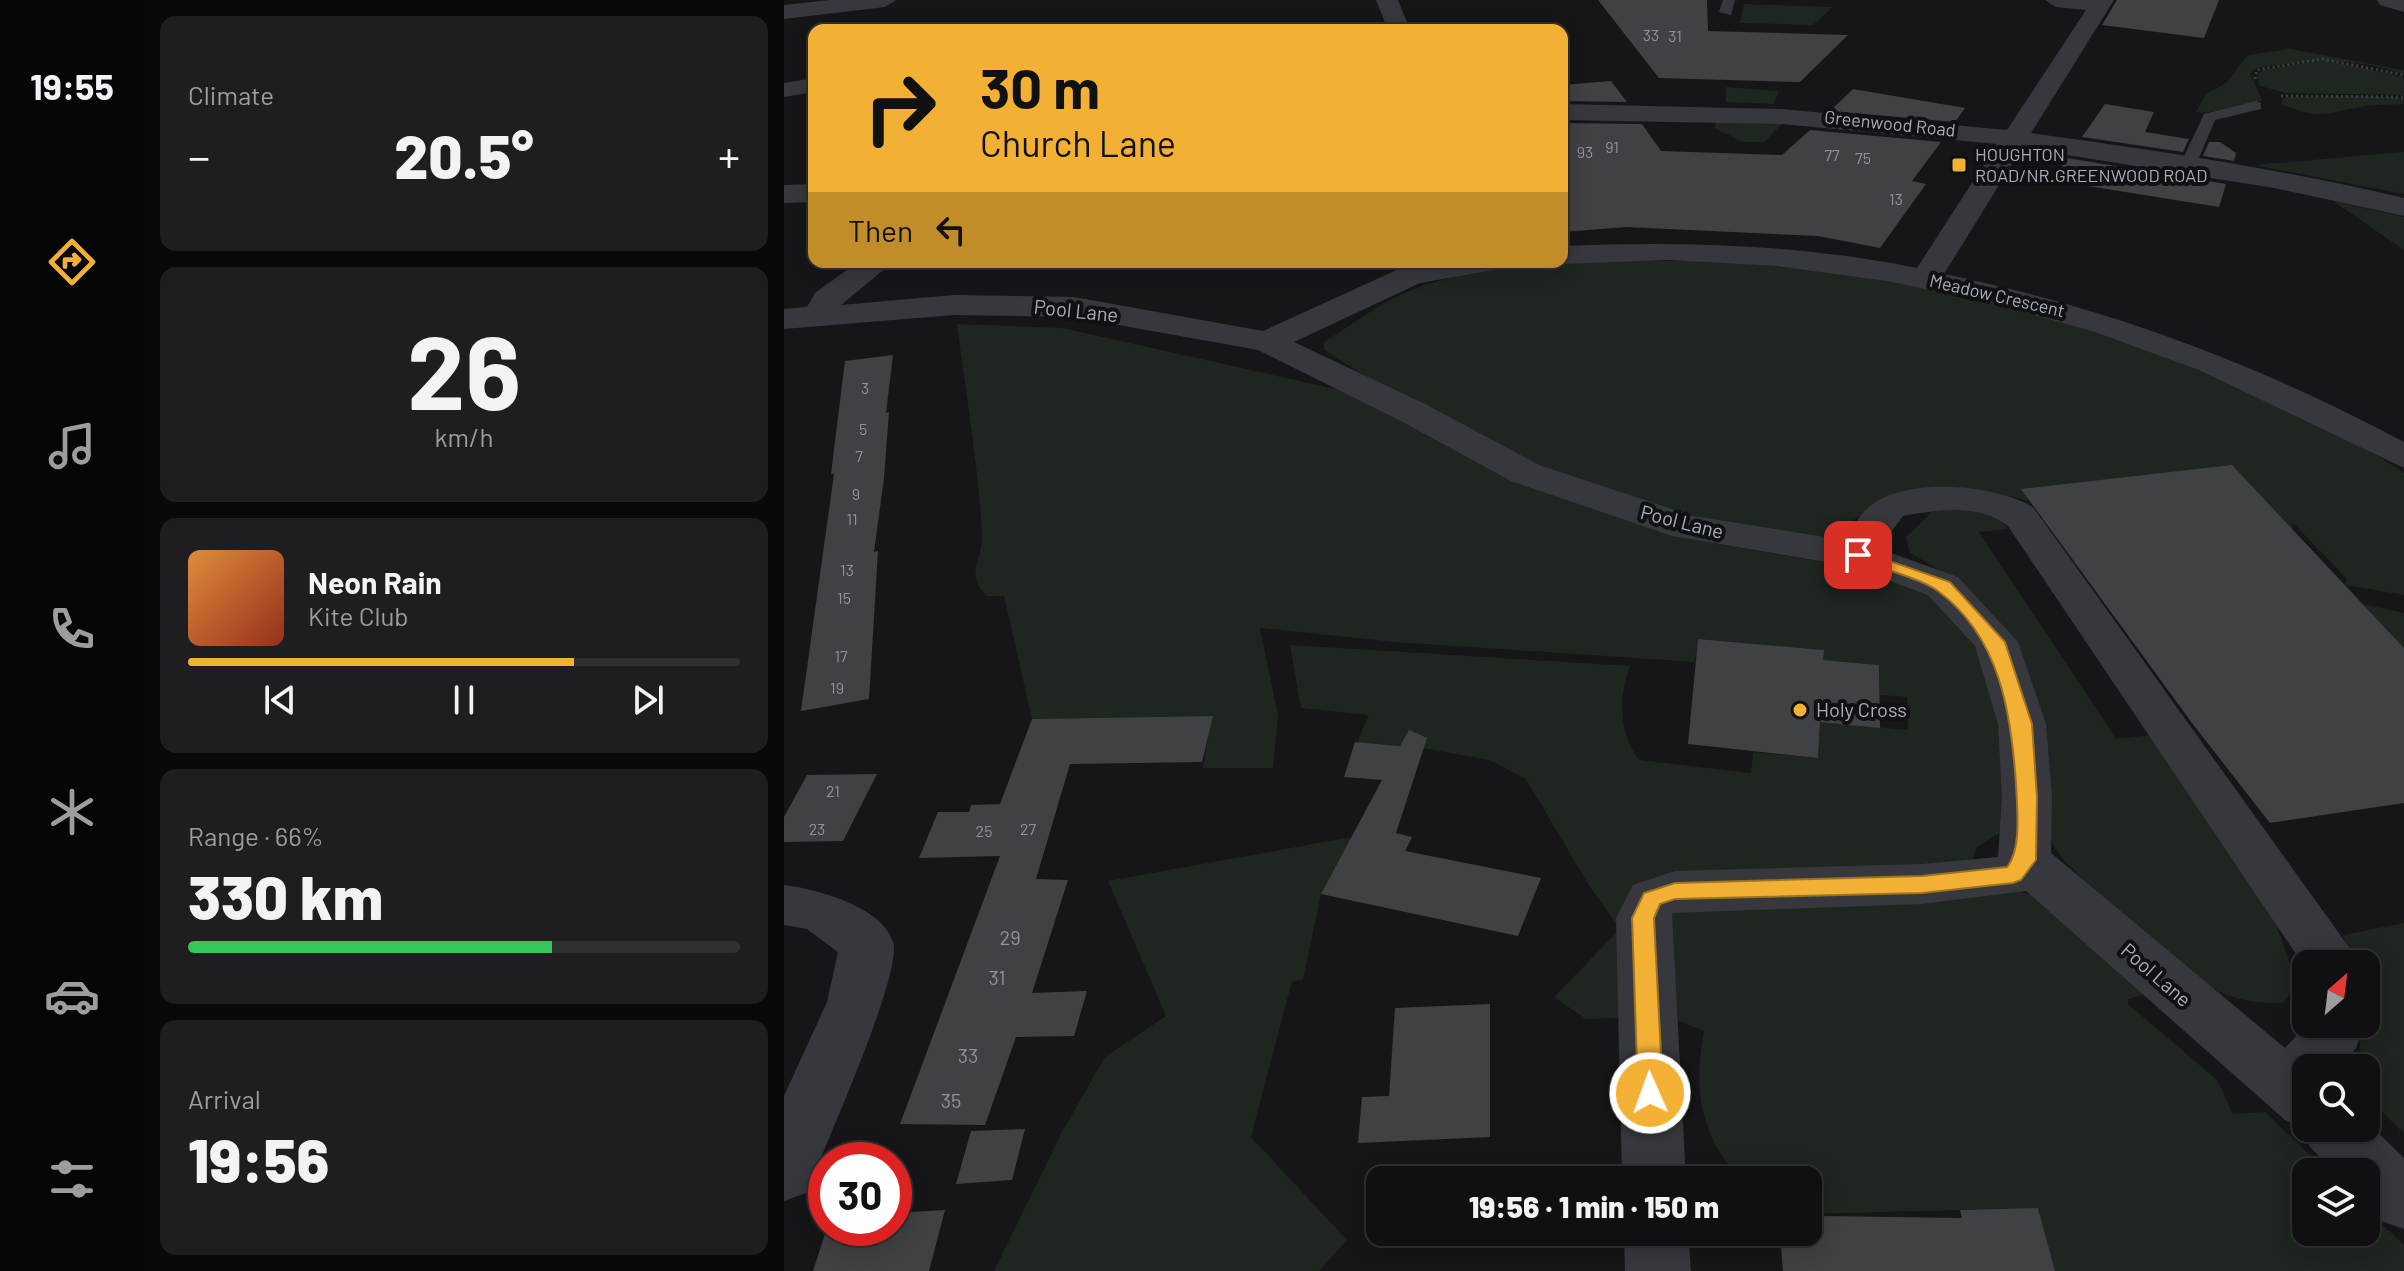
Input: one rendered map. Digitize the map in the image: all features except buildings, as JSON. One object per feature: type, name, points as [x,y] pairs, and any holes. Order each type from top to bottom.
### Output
[{"type":"street","points":[[784,12],[885,0]]},
{"type":"street","points":[[1387,0],[1397,24]]},
{"type":"street","points":[[1925,279],[2101,2],[2056,0]]},
{"type":"street","points":[[2388,0],[2404,5]]},
{"type":"street","points":[[784,90],[808,86]]},
{"type":"street","name":"Greenwood Road","points":[[1568,112],[1751,112],[1857,119],[2017,137],[2347,193],[2404,207]]},
{"type":"street","points":[[784,194],[808,193]]},
{"type":"street","name":"Meadow Crescent","points":[[1568,255],[1603,252],[1704,254],[1823,262],[1925,279],[2026,301],[2125,330],[2257,381],[2404,457]]},
{"type":"street","points":[[784,354],[799,317],[870,268]]},
{"type":"street","points":[[1267,342],[1412,275],[1453,268]]},
{"type":"street","name":"Pool Lane","points":[[799,317],[954,305],[1074,307],[1267,342],[1414,413],[1525,473],[1686,527],[1870,559],[1943,586],[1996,642],[2022,724],[2027,797],[2025,860],[2292,1089]]},
{"type":"street","points":[[1870,559],[1872,530],[1890,507],[1937,499],[1978,501],[2018,514],[2039,539],[2323,950]]},
{"type":"street","points":[[1653,1166],[1643,918],[1652,899],[1675,891],[1922,884],[2013,875],[2025,860]]},
{"type":"street","points":[[784,905],[821,910],[867,944],[855,1002],[790,1141]]},
{"type":"street","points":[[2346,1142],[2404,1200]]},
{"type":"street","points":[[1657,1246],[1658,1271]]},
{"type":"lane","points":[[2188,165],[2209,117],[2256,106]]},
{"type":"path","points":[[2261,89],[2254,76],[2257,70],[2322,59],[2404,75]]},
{"type":"path","points":[[2273,96],[2404,97]]},
{"type":"shaded area","points":[[1744,4],[1833,7],[1813,25],[1740,23]]},
{"type":"shaded area","points":[[2290,49],[2404,70],[2404,74],[2365,64],[2329,61],[2254,69],[2250,74],[2262,100],[2206,113],[2196,112],[2206,94],[2226,83],[2248,55]]},
{"type":"shaded area","points":[[2324,60],[2404,77],[2404,95],[2287,93],[2260,86],[2257,76],[2263,70]]},
{"type":"shaded area","points":[[1726,87],[1779,91],[1773,104],[1726,102]]},
{"type":"shaded area","points":[[2288,97],[2404,98],[2404,104],[2313,114],[2281,104],[2282,99]]},
{"type":"shaded area","points":[[1716,120],[1782,124],[1764,142],[1743,142],[1715,128]]},
{"type":"shaded area","points":[[2404,152],[2404,194],[2254,165]]},
{"type":"shaded area","points":[[2333,201],[2404,217],[2404,250]]},
{"type":"shaded area","points":[[1703,261],[1800,268],[1896,280],[1958,293],[2092,330],[2226,379],[2290,408],[2404,473],[2404,595],[2345,585],[2347,579],[2293,523],[2292,529],[2038,511],[2029,501],[1991,492],[1874,505],[1833,536],[1809,538],[1690,520],[1535,465],[1370,379],[1324,350],[1324,342],[1376,308],[1409,291],[1444,279],[1502,268],[1568,268],[1568,262]]},
{"type":"shaded area","points":[[957,324],[1062,328],[1358,394],[1517,477],[1683,538],[1887,573],[1937,591],[1968,619],[2000,669],[2016,776],[2008,828],[1977,847],[1967,872],[2071,910],[2108,905],[2068,864],[2049,836],[2038,727],[2020,665],[2006,638],[1968,592],[1910,553],[1906,537],[1935,509],[1975,509],[1993,515],[2008,529],[1979,532],[2116,739],[2152,735],[2239,868],[2270,906],[2292,970],[2291,993],[2282,1003],[2242,999],[2212,988],[2155,946],[2165,988],[2128,999],[2128,1004],[2217,1080],[2233,1114],[2265,1112],[2292,1138],[2292,1142],[2296,1142],[2313,1158],[2292,1158],[2292,1246],[2380,1246],[2380,1222],[2404,1245],[2404,1271],[2055,1271],[2038,1208],[1822,1214],[1822,1166],[1729,1166],[1708,1127],[1703,1110],[1699,1073],[1704,1031],[1666,1016],[1586,1019],[1554,997],[1620,929],[1590,887],[1526,779],[1489,760],[1423,748],[1357,742],[1369,715],[1301,708],[1290,645],[1630,666],[1622,714],[1627,738],[1639,760],[1751,773],[1753,752],[1818,758],[1820,722],[1908,730],[1907,697],[1880,695],[1879,665],[1823,660],[1823,650],[1698,639],[1695,662],[1395,642],[1260,628],[1278,716],[1273,768],[1203,768],[1212,716],[1032,719],[1004,596],[986,596],[976,579],[982,533]]},
{"type":"shaded area","points":[[2363,604],[2404,613],[2404,648]]},
{"type":"shaded area","points":[[1352,837],[1321,894],[1303,980],[1292,981],[1251,1137],[1347,1240],[1319,1271],[994,1271],[1063,1130],[1105,1057],[1166,1016],[1108,881]]},
{"type":"shaded area","points":[[2404,923],[2404,1133],[2380,1107],[2380,1054],[2361,1054],[2359,1038],[2380,1038],[2380,950],[2348,950],[2343,935]]},
{"type":"place","name":"HOUGHTON ROAD/NR.GREENWOOD ROAD","points":[[1959,165]]},
{"type":"place","name":"Holy Cross","points":[[1800,710]]},
{"type":"route","points":[[1650,1093],[1643,918],[1652,899],[1675,891],[1922,884],[2013,875],[2025,860],[2027,797],[2022,724],[1996,642],[1970,611],[1943,586],[1858,555]]}]
